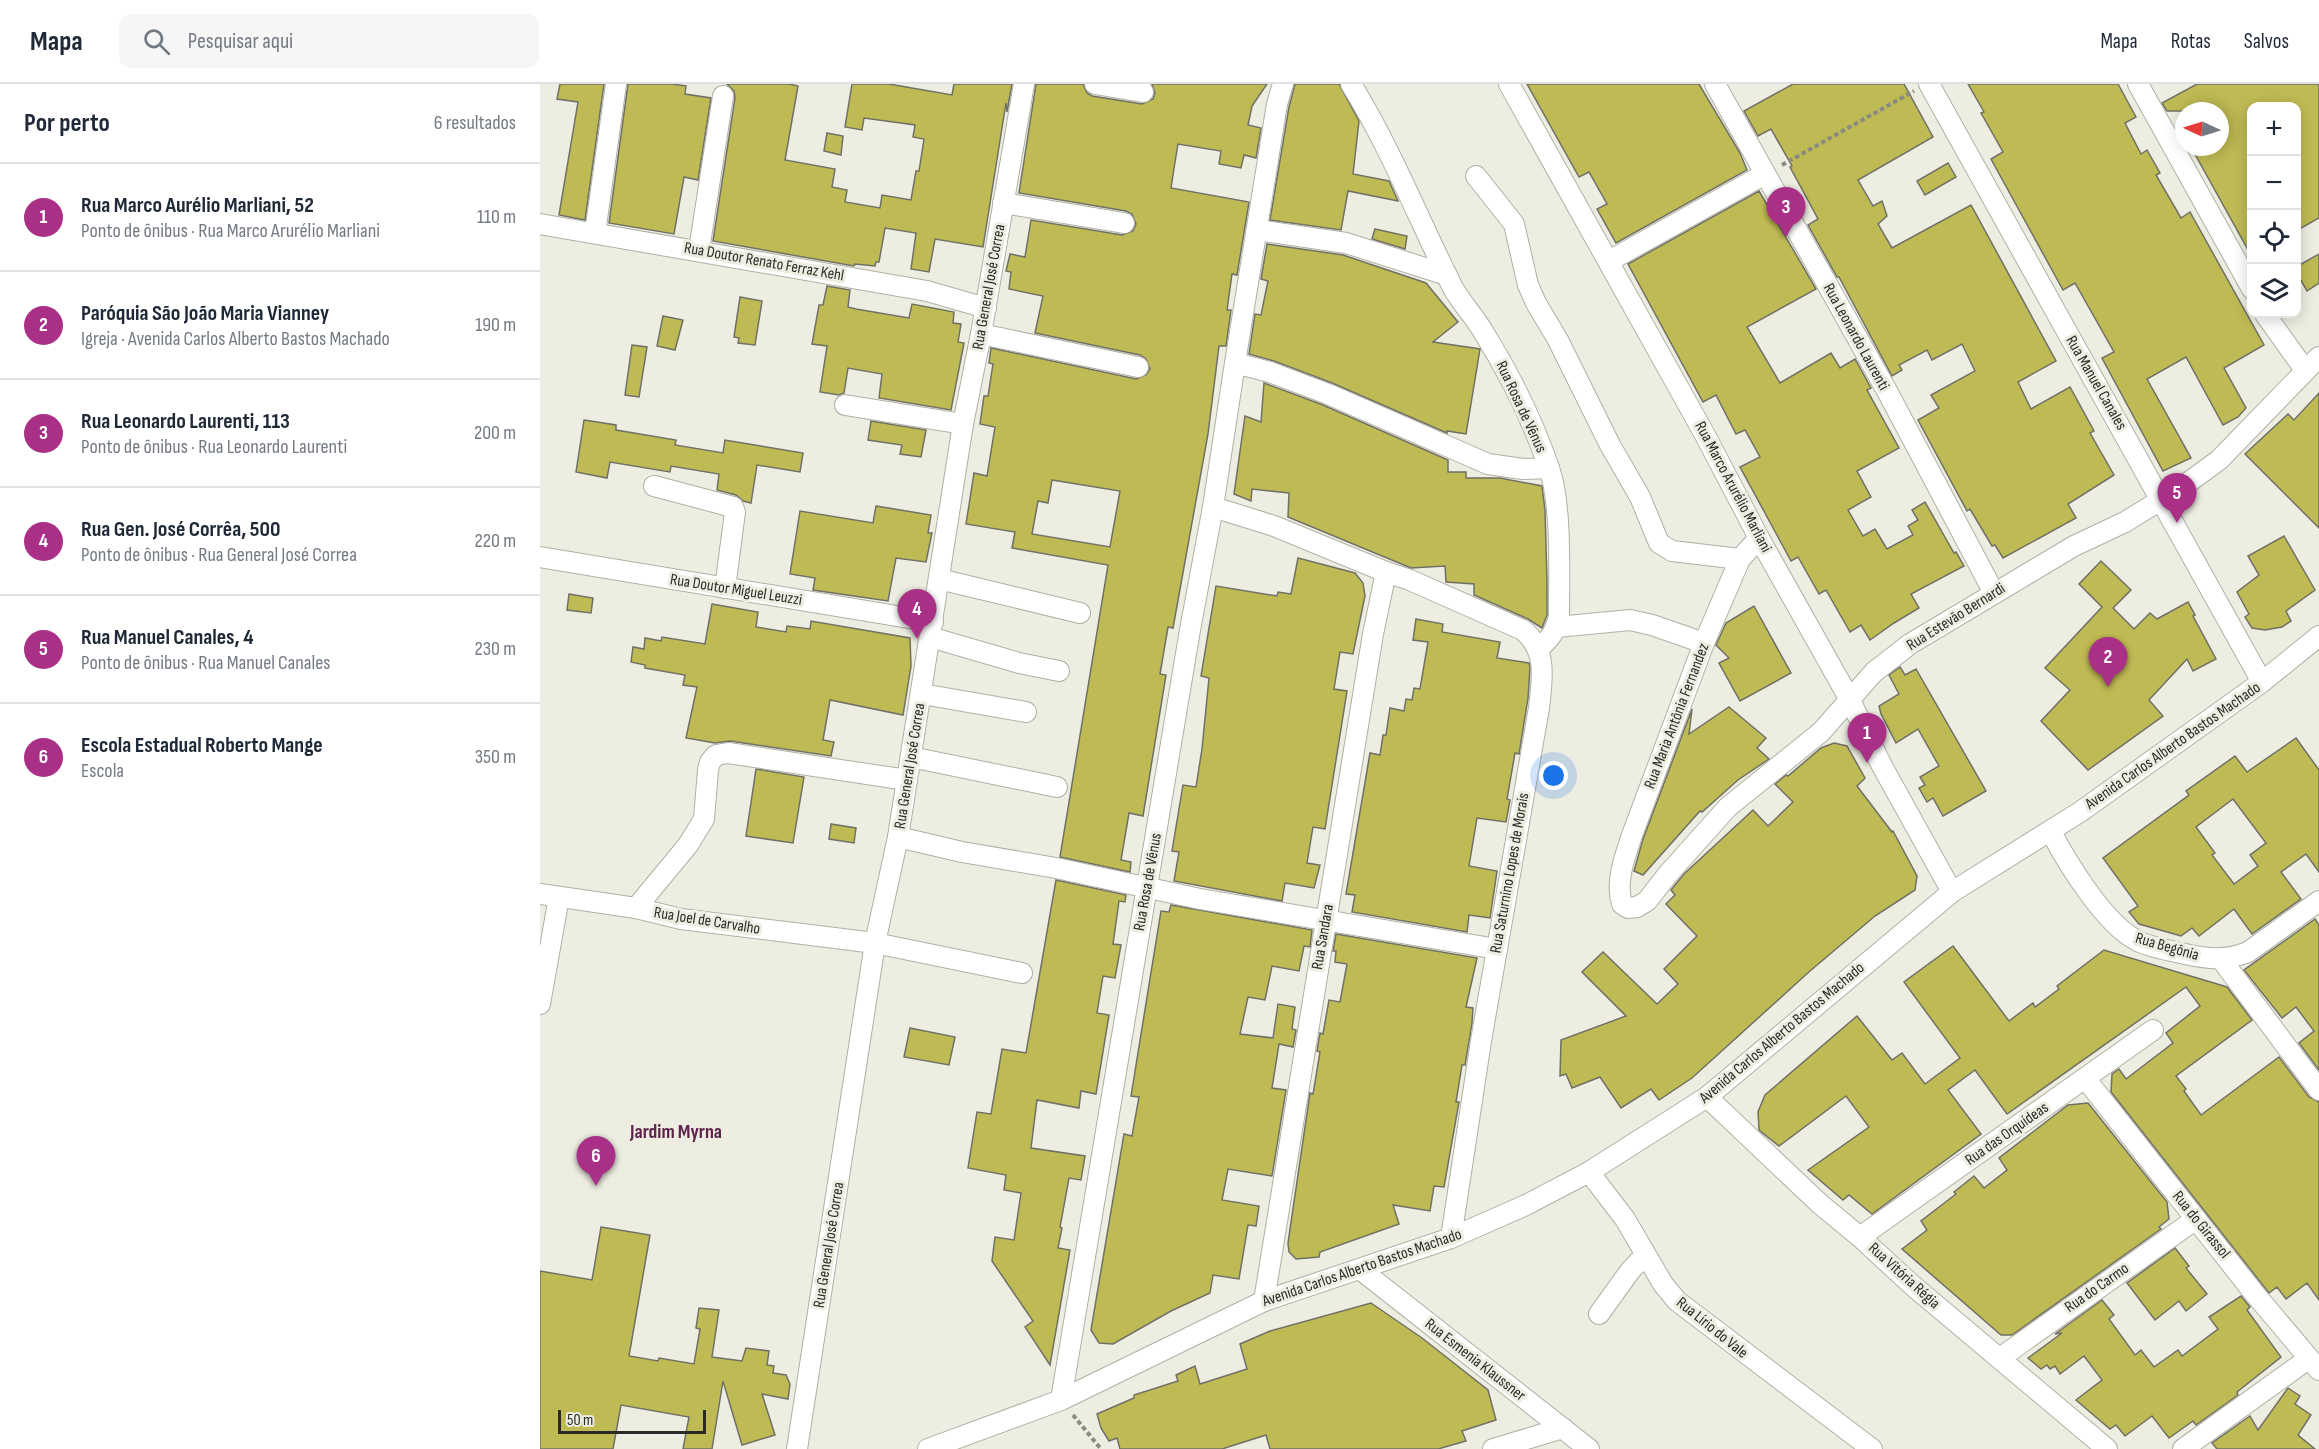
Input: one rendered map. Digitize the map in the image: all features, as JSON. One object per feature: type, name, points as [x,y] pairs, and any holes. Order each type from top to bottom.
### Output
[{"type":"street","points":[[595,233],[616,84]]},
{"type":"street","name":"Rua General José Correa","points":[[798,1449],[875,943],[908,780],[963,424],[986,308],[1024,84]]},
{"type":"street","points":[[1095,84],[1143,92]]},
{"type":"street","name":"Rua Rosa de Vênus","points":[[1061,1400],[1190,630],[1213,507],[1277,104],[1283,84]]},
{"type":"street","name":"Rua Rosa de Vênus","points":[[1235,363],[1270,372],[1328,394],[1488,464],[1523,469],[1549,468],[1542,447],[1509,376],[1455,290],[1388,151],[1351,84]]},
{"type":"street","name":"Rua Marco Arurélio Marliani","points":[[1509,84],[1706,435],[1759,538],[1850,700],[1882,766],[1952,892]]},
{"type":"street","name":"Rua Leonardo Laurenti","points":[[1715,84],[1887,391],[1994,592]]},
{"type":"street","points":[[2138,84],[2247,280]]},
{"type":"street","name":"Rua Manuel Canales","points":[[1923,87],[2122,429],[2262,682]]},
{"type":"street","points":[[699,250],[723,96]]},
{"type":"street","points":[[1609,261],[1765,174]]},
{"type":"street","points":[[1476,177],[1514,224],[1523,255],[1526,277],[1536,303],[1558,340],[1610,445],[1640,497],[1659,543],[1672,551],[1740,559]]},
{"type":"street","points":[[1003,203],[1124,223]]},
{"type":"street","name":"Rua Doutor Renato Ferraz Kehl","points":[[540,225],[699,250],[927,291],[986,308]]},
{"type":"street","points":[[1257,230],[1347,243],[1447,274]]},
{"type":"street","points":[[2269,318],[2312,364]]},
{"type":"street","points":[[981,334],[1138,367]]},
{"type":"street","name":"Rua Estevão Bernardi","points":[[1622,904],[1628,908],[1637,907],[1647,901],[1728,807],[1821,732],[1874,672],[1910,644],[1994,592],[2074,546],[2125,522],[2219,460],[2312,364]]},
{"type":"street","points":[[845,405],[963,424]]},
{"type":"street","points":[[1213,507],[1274,526],[1410,580],[1523,630],[1532,638],[1538,649],[1551,638],[1557,627],[1559,616],[1557,535],[1553,478],[1549,468]]},
{"type":"street","points":[[654,486],[733,507],[735,512],[725,588]]},
{"type":"street","name":"Rua Maria Antônia Fernandez","points":[[1622,904],[1619,896],[1629,845],[1704,644],[1740,559],[1759,538]]},
{"type":"street","name":"Rua Doutor Miguel Leuzzi","points":[[540,557],[725,588],[932,630],[1019,663],[1059,671]]},
{"type":"street","name":"Rua Sandara","points":[[1264,1301],[1373,634],[1386,572]]},
{"type":"street","points":[[939,579],[1080,613]]},
{"type":"street","points":[[1557,627],[1630,620],[1652,625],[1704,644]]},
{"type":"street","name":"Avenida Carlos Alberto Bastos Machado","points":[[928,1449],[1061,1400],[1264,1301],[1451,1238],[1526,1205],[1588,1172],[1707,1097],[1952,892],[2051,832],[2262,682],[2319,636]]},
{"type":"street","name":"Rua Saturnino Lopes de Morais","points":[[1451,1238],[1497,949],[1539,708],[1543,670],[1538,649]]},
{"type":"street","points":[[922,694],[1026,712]]},
{"type":"street","points":[[636,908],[688,845],[704,819],[708,770],[716,755],[728,753],[908,780]]},
{"type":"street","points":[[911,757],[1057,787]]},
{"type":"street","name":"Rua Begônia","points":[[2051,832],[2085,887],[2126,935],[2139,942],[2161,948],[2204,958],[2235,957],[2248,951],[2319,901]]},
{"type":"street","points":[[898,837],[995,859],[1056,868],[1147,889],[1497,949]]},
{"type":"street","points":[[540,1004],[550,895]]},
{"type":"street","name":"Rua Joel de Carvalho","points":[[550,895],[636,908],[681,919],[875,943],[1022,973]]},
{"type":"street","points":[[2221,959],[2319,1090]]},
{"type":"street","name":"Rua das Orquídeas","points":[[1860,1237],[2153,1030]]},
{"type":"street","name":"Rua do Girassol","points":[[2085,1078],[2314,1364]]},
{"type":"street","name":"Rua Vitória Régia","points":[[1707,1097],[1820,1204],[2106,1449]]},
{"type":"street","name":"Rua Lírio do Vale","points":[[1588,1172],[1625,1219],[1663,1284],[1677,1301],[1872,1449]]},
{"type":"street","name":"Rua do Carmo","points":[[2000,1358],[2196,1219]]},
{"type":"street","points":[[1599,1314],[1630,1271],[1645,1255]]},
{"type":"street","name":"Rua Esmenia Klaussner","points":[[1361,1270],[1589,1449]]},
{"type":"street","points":[[2183,1449],[2314,1364]]},
{"type":"street","points":[[1493,1449],[1563,1428]]},
{"type":"path","points":[[1765,174],[1923,87]]},
{"type":"path","points":[[1061,1400],[1101,1449]]},
{"type":"building","points":[[560,84],[604,84],[585,220],[559,215],[578,102],[557,99]]},
{"type":"building","points":[[628,84],[686,86],[685,94],[711,98],[698,180],[684,177],[674,234],[609,223]]},
{"type":"building","points":[[727,84],[798,86],[785,160],[835,169],[832,187],[847,190],[845,202],[880,208],[882,195],[911,200],[924,139],[913,137],[915,125],[864,118],[862,130],[845,127],[852,84],[889,84],[952,95],[954,84],[1012,84],[1007,112],[1006,103],[983,247],[935,239],[929,272],[911,269],[916,233],[885,228],[879,262],[876,262],[875,266],[855,264],[854,266],[713,241],[735,98],[734,91]]},
{"type":"building","points":[[1036,84],[1083,84],[1087,93],[1092,96],[1142,104],[1153,99],[1155,93],[1152,84],[1267,84],[1252,106],[1248,125],[1261,128],[1256,158],[1244,155],[1241,168],[1219,164],[1221,151],[1178,144],[1171,188],[1249,202],[1237,275],[1232,274],[1227,310],[1231,310],[1226,346],[1219,346],[1208,434],[1173,628],[1168,627],[1160,674],[1166,675],[1143,816],[1129,813],[1121,860],[1131,862],[1130,872],[1060,857],[1108,565],[1012,548],[1015,532],[966,524],[974,473],[987,476],[995,427],[980,424],[984,396],[988,396],[993,364],[989,363],[991,348],[1136,379],[1146,375],[1150,369],[1146,359],[1140,355],[1035,333],[1043,296],[1009,289],[1011,272],[1006,271],[1010,254],[1025,257],[1031,220],[1122,235],[1133,231],[1136,224],[1132,214],[1126,211],[1019,193]],"holes":[[[1052,480],[1120,491],[1110,547],[1032,534],[1038,501],[1048,503]]]},
{"type":"building","points":[[1295,84],[1339,84],[1359,121],[1353,174],[1389,181],[1398,201],[1348,191],[1341,230],[1270,220]]},
{"type":"building","points":[[1527,84],[1699,84],[1740,153],[1747,170],[1616,243],[1597,209],[1607,204],[1589,172],[1579,177]]},
{"type":"building","points":[[1793,84],[1904,84],[1933,137],[1858,180],[1873,206],[1882,201],[1887,216],[1878,224],[1892,248],[1971,205],[2056,361],[2018,382],[2031,409],[2070,387],[2094,431],[2090,433],[2114,475],[2068,504],[2076,518],[2003,558],[1995,545],[1992,546],[1970,509],[1967,511],[1918,420],[1939,408],[1931,395],[1975,371],[1962,344],[1932,360],[1927,350],[1899,365],[1902,370],[1892,376],[1839,277],[1808,225],[1818,219],[1790,167],[1792,166],[1771,129],[1758,136],[1744,111]]},
{"type":"building","points":[[1968,84],[2118,84],[2136,117],[2125,123],[2141,154],[2147,150],[2160,173],[2156,175],[2181,218],[2190,212],[2264,345],[2224,368],[2246,408],[2238,417],[2223,425],[2186,357],[2147,379],[2191,458],[2163,471],[2102,358],[2114,352],[2075,283],[2063,290],[1991,159],[2003,152],[1981,113],[1984,112]]},
{"type":"building","points":[[2197,84],[2319,84],[2319,218],[2301,228],[2301,102],[2247,102],[2247,248],[2196,156],[2229,156],[2229,102],[2175,102],[2175,111],[2167,111],[2162,103]]},
{"type":"building","points":[[827,133],[843,136],[841,155],[824,151]]},
{"type":"building","points":[[1948,163],[1956,177],[1925,195],[1917,181]]},
{"type":"building","points":[[1759,191],[1816,289],[1747,327],[1780,383],[1831,353],[1840,368],[1855,359],[1871,388],[1867,390],[1899,448],[1857,471],[1871,497],[1848,510],[1863,536],[1875,529],[1887,549],[1913,535],[1908,526],[1918,520],[1912,510],[1925,502],[1964,566],[1911,594],[1919,608],[1870,640],[1861,625],[1850,632],[1826,590],[1819,594],[1798,557],[1791,561],[1740,467],[1760,457],[1745,430],[1736,434],[1716,395],[1703,402],[1628,264]]},
{"type":"building","points":[[1375,229],[1407,236],[1405,249],[1372,239]]},
{"type":"building","points":[[1267,244],[1343,255],[1426,283],[1458,322],[1433,342],[1480,349],[1466,434],[1447,431],[1447,433],[1332,383],[1249,354],[1255,314],[1261,315],[1268,281],[1261,279]]},
{"type":"building","points":[[2319,254],[2319,283],[2307,291],[2301,281],[2301,264]]},
{"type":"building","points":[[827,286],[850,290],[848,307],[856,309],[909,318],[912,304],[954,312],[953,323],[961,324],[958,342],[964,343],[951,410],[879,398],[882,374],[848,368],[844,393],[839,395],[820,392],[827,346],[812,344],[819,305],[823,305]]},
{"type":"building","points":[[740,297],[762,301],[755,345],[738,343],[739,338],[734,337]]},
{"type":"building","points":[[663,316],[683,320],[675,350],[657,346]]},
{"type":"building","points":[[632,345],[647,347],[639,397],[625,395]]},
{"type":"building","points":[[1264,383],[1323,405],[1448,460],[1448,472],[1466,472],[1466,478],[1500,478],[1542,486],[1545,510],[1547,615],[1542,628],[1528,619],[1474,595],[1474,584],[1446,582],[1445,566],[1411,568],[1288,517],[1289,493],[1252,489],[1251,501],[1234,494],[1245,416],[1261,422]]},
{"type":"building","points":[[2319,393],[2319,528],[2245,454],[2288,414],[2294,420]]},
{"type":"building","points":[[584,420],[616,425],[616,430],[676,440],[675,445],[723,453],[725,440],[803,453],[800,472],[757,465],[751,503],[743,501],[736,495],[717,490],[719,474],[671,466],[670,472],[610,462],[607,478],[576,472]]},
{"type":"building","points":[[871,421],[926,430],[921,457],[900,454],[902,445],[868,440]]},
{"type":"building","points":[[876,506],[931,515],[928,533],[932,533],[926,562],[896,558],[888,601],[813,590],[815,578],[790,574],[800,511],[873,523]]},
{"type":"building","points":[[2284,536],[2315,590],[2286,611],[2291,621],[2282,627],[2265,630],[2252,628],[2245,617],[2249,614],[2237,592],[2259,575],[2248,556]]},
{"type":"building","points":[[1298,558],[1355,573],[1363,583],[1365,596],[1353,654],[1340,652],[1334,689],[1347,691],[1325,829],[1313,827],[1307,863],[1320,865],[1314,888],[1285,883],[1282,901],[1174,881],[1179,852],[1172,851],[1183,785],[1196,787],[1202,749],[1209,678],[1201,676],[1216,586],[1277,596],[1278,592],[1291,594]]},
{"type":"building","points":[[2101,561],[2131,590],[2113,608],[2134,629],[2150,613],[2157,619],[2188,602],[2216,659],[2193,671],[2187,659],[2149,700],[2163,716],[2088,770],[2041,721],[2070,690],[2045,668],[2102,607],[2079,584]]},
{"type":"building","points":[[569,594],[593,598],[591,613],[567,610]]},
{"type":"building","points":[[712,604],[758,612],[756,627],[786,632],[787,626],[810,629],[811,621],[910,638],[911,666],[903,715],[830,700],[823,740],[834,742],[831,756],[730,741],[715,743],[686,738],[697,687],[683,685],[685,675],[645,668],[645,665],[631,662],[633,647],[644,649],[645,638],[661,641],[662,637],[705,644]]},
{"type":"building","points":[[1754,606],[1791,673],[1740,701],[1719,663],[1729,658],[1716,645],[1726,623]]},
{"type":"building","points":[[1416,619],[1443,624],[1442,632],[1500,642],[1497,658],[1529,663],[1530,667],[1528,698],[1519,754],[1515,753],[1507,799],[1510,800],[1506,822],[1477,818],[1469,866],[1497,871],[1490,918],[1469,915],[1467,932],[1352,912],[1355,895],[1346,894],[1370,753],[1380,755],[1390,708],[1404,711],[1406,699],[1412,700],[1414,688],[1420,689],[1428,642],[1413,640]]},
{"type":"building","points":[[1900,667],[1905,675],[1916,669],[1986,791],[1943,816],[1933,798],[1927,802],[1919,788],[1925,785],[1920,777],[1939,766],[1918,729],[1896,743],[1881,714],[1879,706],[1899,694],[1889,675]]},
{"type":"building","points":[[1729,707],[1766,738],[1757,748],[1769,759],[1738,780],[1702,812],[1700,811],[1643,875],[1634,871],[1643,839],[1692,709],[1689,734]]},
{"type":"building","points":[[2296,738],[2319,770],[2319,872],[2306,854],[2281,872],[2301,899],[2252,934],[2234,909],[2199,936],[2192,928],[2181,936],[2139,924],[2129,912],[2138,906],[2103,858],[2189,795],[2186,791],[2235,756],[2247,772]],"holes":[[[2233,799],[2266,843],[2250,855],[2258,866],[2234,884],[2212,855],[2215,853],[2196,827]]]},
{"type":"building","points":[[1834,743],[1847,746],[1865,778],[1857,786],[1893,831],[1917,876],[1915,890],[1875,916],[1810,971],[1692,1078],[1659,1100],[1651,1089],[1621,1108],[1600,1077],[1572,1088],[1566,1074],[1560,1076],[1561,1040],[1626,1016],[1582,972],[1603,952],[1657,1004],[1678,984],[1664,969],[1697,936],[1666,904],[1675,895],[1671,890],[1684,874],[1753,810],[1768,826],[1793,802],[1775,784],[1821,748]]},
{"type":"building","points":[[756,769],[804,777],[793,843],[746,836]]},
{"type":"building","points":[[831,824],[856,828],[854,843],[829,839]]},
{"type":"building","points":[[1056,880],[1126,895],[1125,902],[1119,901],[1113,944],[1121,945],[1115,978],[1103,976],[1097,1013],[1109,1015],[1096,1094],[1081,1091],[1079,1108],[1037,1100],[1031,1148],[1085,1156],[1081,1180],[1069,1178],[1060,1227],[1062,1228],[1058,1248],[1070,1250],[1050,1365],[1025,1327],[1033,1321],[992,1261],[995,1237],[1014,1240],[1021,1193],[1004,1190],[1006,1175],[968,1168],[977,1112],[991,1114],[1002,1049],[1026,1053]]},
{"type":"building","points":[[1171,905],[1312,930],[1310,947],[1304,946],[1299,971],[1272,966],[1265,1000],[1248,997],[1240,1034],[1273,1038],[1278,1004],[1295,1007],[1292,1029],[1296,1030],[1293,1047],[1279,1044],[1272,1088],[1286,1090],[1272,1176],[1228,1169],[1222,1200],[1259,1206],[1256,1226],[1248,1225],[1239,1279],[1213,1275],[1210,1293],[1171,1311],[1113,1344],[1099,1343],[1091,1330],[1124,1134],[1132,1136],[1139,1097],[1131,1096],[1161,911],[1169,912]]},
{"type":"building","points":[[2315,919],[2319,925],[2319,1070],[2299,1043],[2314,1031],[2296,1007],[2282,1018],[2244,970]]},
{"type":"building","points":[[1336,934],[1477,958],[1466,1007],[1473,1008],[1472,1023],[1465,1065],[1462,1065],[1456,1102],[1459,1102],[1444,1187],[1434,1186],[1430,1211],[1393,1205],[1399,1224],[1320,1252],[1319,1257],[1296,1259],[1289,1252],[1288,1243],[1310,1093],[1313,1094],[1320,1052],[1317,1051],[1320,1033],[1323,1034],[1329,1000],[1340,1002],[1347,964],[1335,962],[1336,951],[1333,951]]},
{"type":"building","points":[[1953,946],[2009,1021],[2033,1003],[2035,1007],[2059,989],[2057,986],[2104,950],[2227,987],[2252,1020],[2176,1076],[2201,1115],[2279,1057],[2309,1097],[2319,1102],[2319,1300],[2307,1283],[2286,1299],[2277,1287],[2269,1293],[2111,1092],[2112,1074],[2119,1069],[2126,1079],[2173,1043],[2166,1033],[2200,1006],[2186,987],[2007,1114],[1975,1070],[1948,1090],[1981,1134],[1872,1214],[1849,1195],[1843,1200],[1808,1170],[1869,1127],[1846,1096],[1779,1146],[1759,1130],[1758,1112],[1765,1095],[1857,1016],[1892,1060],[1902,1053],[1925,1084],[1960,1058],[1904,982]]},
{"type":"building","points":[[910,1028],[955,1037],[949,1065],[904,1057]]},
{"type":"building","points":[[2088,1103],[2167,1202],[2169,1219],[2159,1227],[2161,1229],[2012,1335],[2001,1335],[1902,1249],[1927,1230],[1921,1221],[1956,1194],[1954,1192],[1974,1176],[1984,1188],[2007,1170],[1999,1158],[2068,1105]]},
{"type":"building","points":[[601,1227],[650,1235],[629,1356],[694,1364],[700,1329],[696,1328],[699,1308],[719,1310],[712,1357],[742,1361],[746,1348],[769,1351],[767,1365],[774,1366],[773,1373],[786,1375],[790,1384],[788,1399],[762,1394],[775,1435],[742,1445],[723,1381],[712,1449],[683,1449],[689,1417],[621,1405],[613,1449],[540,1449],[540,1271],[592,1280]]},
{"type":"building","points":[[2175,1248],[2189,1266],[2186,1268],[2207,1294],[2186,1311],[2179,1301],[2155,1320],[2127,1283]]},
{"type":"building","points":[[2241,1296],[2250,1307],[2247,1310],[2281,1357],[2237,1392],[2238,1395],[2196,1425],[2193,1421],[2169,1438],[2152,1416],[2125,1436],[2116,1425],[2110,1429],[2076,1400],[2102,1380],[2084,1356],[2060,1374],[2055,1366],[2050,1369],[2047,1365],[2041,1369],[2028,1358],[2062,1333],[2055,1334],[2102,1300],[2114,1315],[2109,1319],[2135,1355],[2141,1350],[2154,1367],[2178,1350],[2182,1356],[2218,1329],[2209,1317]]},
{"type":"building","points":[[1371,1303],[1422,1338],[1488,1390],[1496,1420],[1462,1431],[1466,1441],[1438,1449],[1270,1449],[1266,1435],[1222,1449],[1120,1449],[1117,1438],[1109,1441],[1101,1428],[1097,1414],[1134,1398],[1134,1395],[1178,1381],[1176,1375],[1195,1366],[1200,1384],[1247,1369],[1240,1344],[1270,1331]]},
{"type":"building","points":[[2288,1388],[2300,1396],[2295,1404],[2311,1415],[2298,1435],[2315,1449],[2217,1449],[2212,1443],[2250,1416],[2258,1430]]},
{"type":"place","name":"Rua Leonardo Laurenti, 113","points":[[1786,237]]},
{"type":"place","name":"Rua Manuel Canales, 4","points":[[2177,523]]},
{"type":"place","name":"Rua Gen. José Corrêa, 500","points":[[917,639]]},
{"type":"place","name":"Paróquia São João Maria Vianney","points":[[2108,687]]},
{"type":"place","name":"Rua Marco Aurélio Marliani, 52","points":[[1867,763]]},
{"type":"place","name":"Escola Estadual Roberto Mange","points":[[596,1186]]},
{"type":"district","name":"Jardim Myrna","points":[[676,1132]]}]
